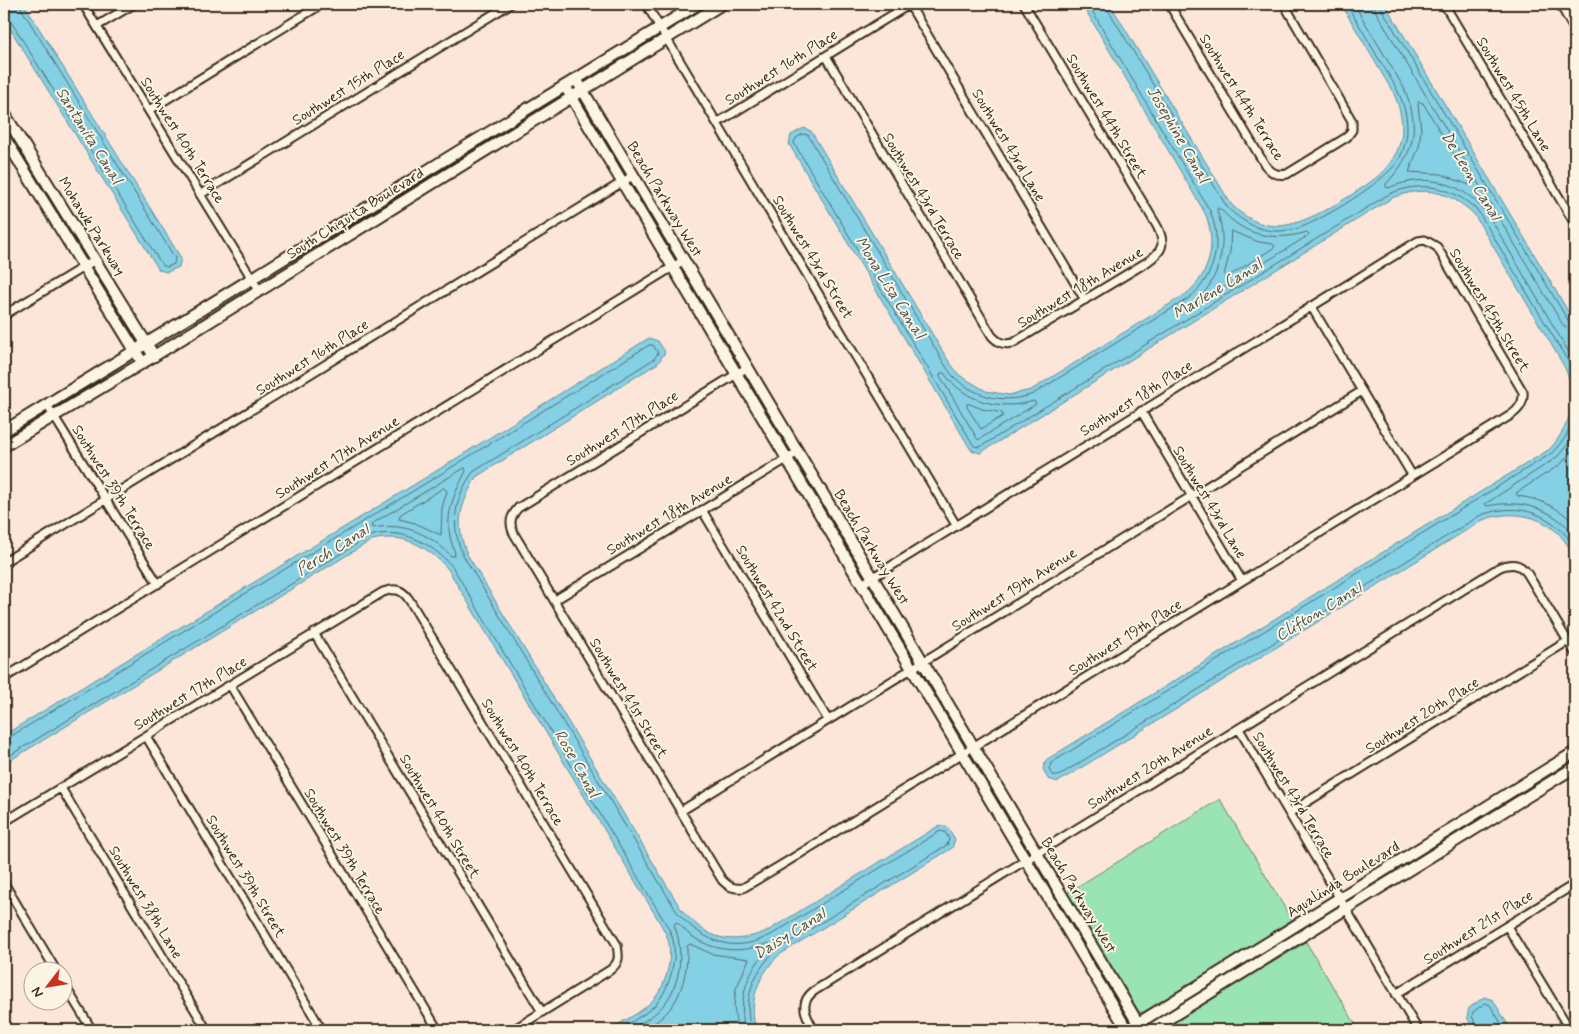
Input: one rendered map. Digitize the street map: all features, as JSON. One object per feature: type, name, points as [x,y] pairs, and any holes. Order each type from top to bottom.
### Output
[{"type":"street","name":"Southwest 40th Terrace","points":[[83,4],[260,290]]},
{"type":"street","points":[[97,26],[134,4]]},
{"type":"street","points":[[149,110],[322,4]]},
{"type":"street","name":"Southwest 15th Place","points":[[200,194],[510,4]]},
{"type":"street","name":"Southwest 43rd Street","points":[[646,4],[956,525]]},
{"type":"street","name":"South Chiquita Boulevard","points":[[4,431],[698,4]]},
{"type":"street","name":"South Chiquita Boulevard","points":[[4,446],[154,356],[722,4]]},
{"type":"street","name":"Southwest 16th Place","points":[[717,123],[910,4]]},
{"type":"street","name":"Southwest 43rd Lane","points":[[910,4],[1085,300]]},
{"type":"street","name":"Southwest 44th Street","points":[[1024,4],[1153,220],[1161,234],[1163,244]]},
{"type":"street","name":"Southwest 44th Terrace","points":[[1169,4],[1265,165],[1271,172],[1279,175],[1287,174],[1319,156],[1347,137],[1352,130],[1352,121],[1345,108],[1284,4]]},
{"type":"street","name":"Southwest 45th Lane","points":[[1444,4],[1575,224]]},
{"type":"street","points":[[1560,4],[1575,31]]},
{"type":"street","name":"Southwest 43rd Terrace","points":[[826,56],[992,336],[1005,345]]},
{"type":"street","name":"Beach Parkway West","points":[[576,79],[1140,1027]]},
{"type":"street","name":"Beach Parkway West","points":[[565,86],[1127,1030]]},
{"type":"street","name":"Mohawk Parkway","points":[[4,112],[154,356]]},
{"type":"street","name":"Mohawk Parkway","points":[[4,137],[142,362]]},
{"type":"street","name":"Southwest 16th Place","points":[[4,562],[634,175]]},
{"type":"street","name":"Southwest 18th Place","points":[[862,584],[1411,244],[1426,240]]},
{"type":"street","name":"Southwest 45th Street","points":[[1426,240],[1437,248],[1519,384],[1524,399]]},
{"type":"street","name":"Southwest 18th Avenue","points":[[1005,345],[1026,337],[1154,257],[1160,251],[1163,244]]},
{"type":"street","points":[[4,315],[95,260]]},
{"type":"street","name":"Southwest 17th Avenue","points":[[4,678],[684,260]]},
{"type":"street","points":[[1311,306],[1412,475]]},
{"type":"street","name":"Southwest 17th Place","points":[[512,514],[518,508],[748,367]]},
{"type":"street","name":"Southwest 19th Avenue","points":[[681,811],[1362,391]]},
{"type":"street","name":"Southwest 19th Place","points":[[735,889],[743,888],[750,884],[1511,415],[1518,410],[1524,399]]},
{"type":"street","name":"Southwest 39th Terrace","points":[[47,405],[158,584]]},
{"type":"street","name":"Southwest 43rd Lane","points":[[1141,411],[1242,581]]},
{"type":"street","name":"Southwest 18th Avenue","points":[[555,600],[798,452]]},
{"type":"street","name":"Southwest 42nd Street","points":[[702,510],[828,720]]},
{"type":"street","name":"Southwest 41st Street","points":[[512,514],[510,524],[513,532],[722,880],[727,886],[735,889]]},
{"type":"street","name":"Southwest 20th Avenue","points":[[814,1030],[807,1018],[804,1003],[814,991],[1493,571],[1508,564],[1522,567],[1568,641]]},
{"type":"street","name":"Southwest 40th Terrace","points":[[392,589],[400,590],[410,602],[617,945],[620,958],[616,966],[542,1012]]},
{"type":"street","name":"Southwest 17th Place","points":[[4,822],[383,592],[392,589]]},
{"type":"street","name":"Southwest 40th Street","points":[[314,634],[542,1012]]},
{"type":"street","points":[[1568,641],[1575,653]]},
{"type":"street","name":"Southwest 20th Place","points":[[1289,812],[1568,641]]},
{"type":"street","name":"Southwest 39th Terrace","points":[[230,685],[438,1030]]},
{"type":"street","name":"Southwest 43rd Terrace","points":[[1239,728],[1418,1030]]},
{"type":"street","name":"Southwest 39th Street","points":[[146,736],[322,1030]]},
{"type":"street","name":"Agualinda Boulevard","points":[[1127,1030],[1140,1027],[1340,898],[1575,752]]},
{"type":"street","name":"Agualinda Boulevard","points":[[1150,1030],[1575,767]]},
{"type":"street","name":"Southwest 38th Lane","points":[[61,788],[207,1030]]},
{"type":"street","points":[[4,883],[51,962]]},
{"type":"street","name":"Southwest 21st Place","points":[[1396,994],[1575,884]]},
{"type":"street","points":[[1507,926],[1570,1030]]},
{"type":"street","points":[[72,997],[92,1030]]},
{"type":"street","points":[[513,1030],[542,1012]]},
{"type":"green space","points":[[1220,799],[1292,920],[1144,1012],[1139,1012],[1067,893]]},
{"type":"green space","points":[[1306,942],[1359,1030],[1162,1030]]},
{"type":"water","name":"Santanita Canal","points":[[4,4],[24,4],[181,258],[179,267],[167,272],[159,270],[4,19]]},
{"type":"water","points":[[1082,4],[1110,4],[1231,204],[1252,220],[1271,226],[1278,226],[1302,221],[1356,192],[1380,174],[1390,163],[1397,150],[1401,140],[1402,126],[1394,94],[1341,4],[1385,4],[1575,323],[1575,558],[1560,535],[1543,522],[1534,518],[1503,515],[1483,520],[1058,782],[1048,779],[1043,769],[1046,760],[1550,449],[1564,429],[1571,409],[1572,399],[1569,377],[1564,366],[1474,214],[1465,206],[1446,195],[1425,191],[1392,198],[980,453],[971,450],[789,144],[791,135],[804,128],[811,131],[946,357],[959,375],[986,391],[1009,395],[1031,390],[1186,294],[1201,277],[1206,267],[1211,246],[1209,224],[1205,213]]},
{"type":"water","points":[[649,338],[658,341],[665,352],[658,363],[476,477],[466,496],[460,523],[467,554],[681,909],[691,920],[711,934],[732,939],[756,935],[769,930],[940,825],[948,828],[955,839],[952,848],[779,955],[765,971],[757,989],[753,1009],[756,1030],[609,1030],[647,1006],[661,989],[669,964],[670,955],[667,937],[448,569],[431,553],[414,543],[394,538],[372,540],[4,764],[4,735],[433,473]]},
{"type":"water","points":[[1484,997],[1493,1000],[1511,1030],[1474,1030],[1467,1017],[1469,1008]]},
{"type":"water label","name":"Josephine Canal","points":[[1179,134]]},
{"type":"water label","name":"De Leon Canal","points":[[1472,175]]},
{"type":"water label","name":"Mona Lisa Canal","points":[[891,287]]},
{"type":"water label","name":"Marlene Canal","points":[[1217,288]]},
{"type":"water label","name":"Perch Canal","points":[[332,549]]},
{"type":"water label","name":"Clifton Canal","points":[[1318,611]]},
{"type":"water label","name":"Rose Canal","points":[[578,763]]},
{"type":"water label","name":"Daisy Canal","points":[[789,933]]}]
